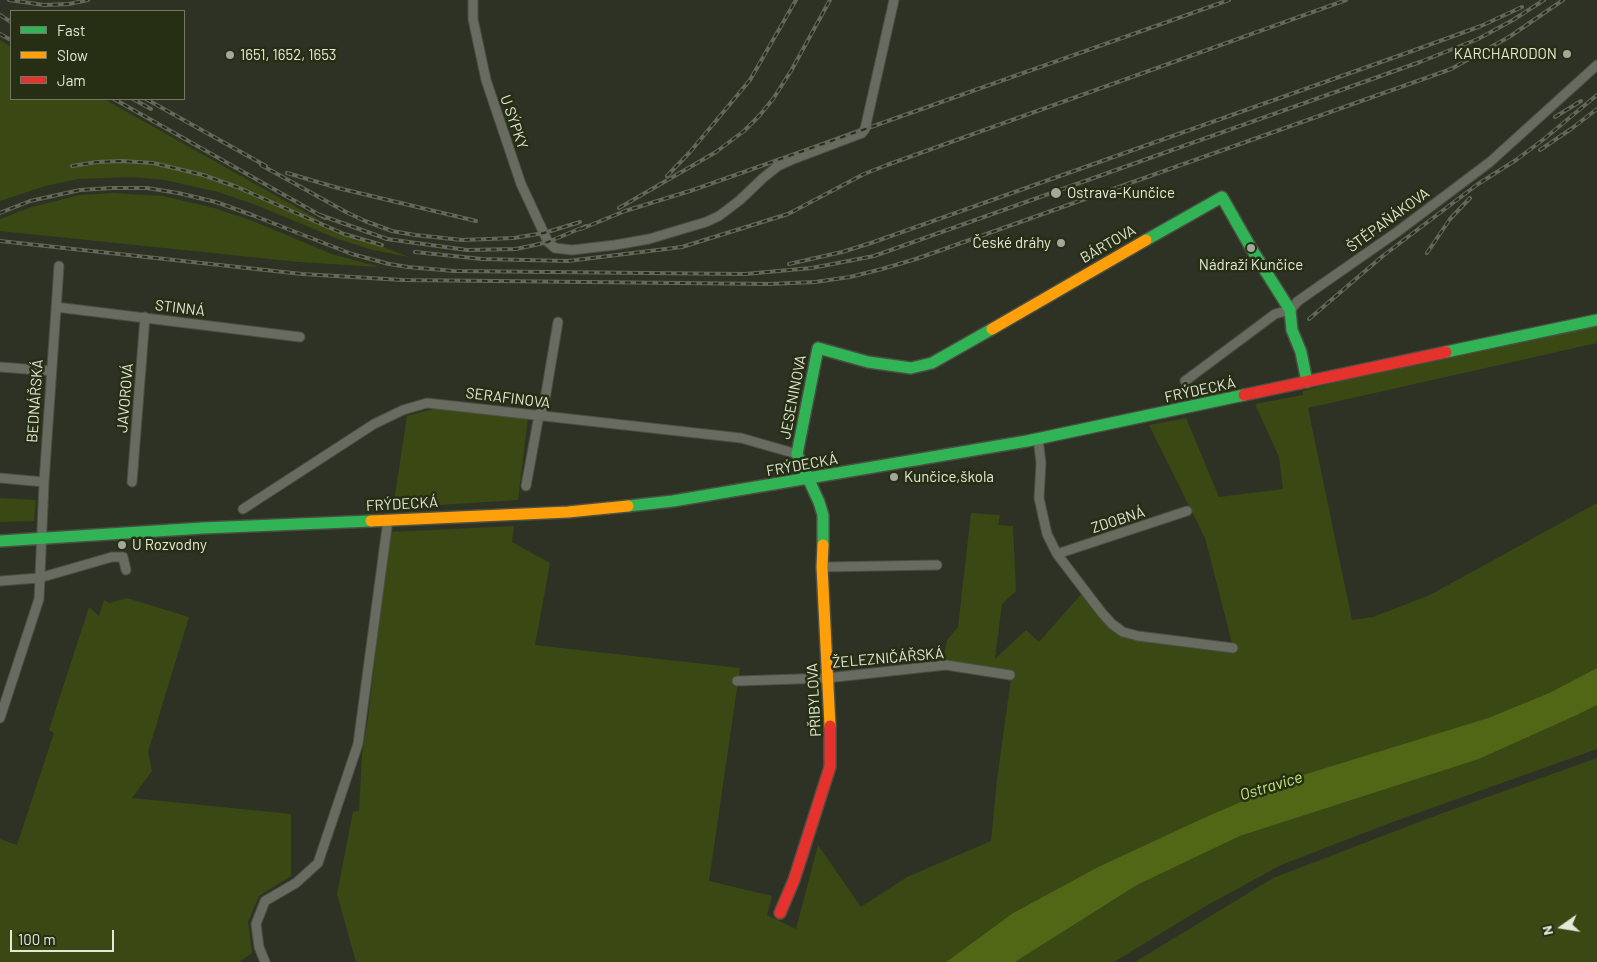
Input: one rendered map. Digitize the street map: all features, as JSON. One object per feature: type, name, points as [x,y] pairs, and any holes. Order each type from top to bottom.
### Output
[{"type":"main road","name":"BÁRTOVA","points":[[818,348],[868,362],[911,368],[924,366],[1003,323],[1222,197],[1290,310],[1292,330],[1301,352],[1307,382]]},
{"type":"main road","name":"FRÝDECKÁ","points":[[0,541],[204,528],[612,508],[673,501],[1038,438],[1597,320]]},
{"type":"main road","name":"JESENINOVA","points":[[808,479],[797,454],[818,348]]},
{"type":"main road","name":"PŘIBYLOVA","points":[[780,914],[794,880],[832,757],[822,567],[824,526],[819,502],[808,479]]},
{"type":"street","name":"U SÝPKY","points":[[473,0],[473,19],[486,80],[521,184],[551,246],[572,250],[615,245],[668,234],[706,222],[719,216],[740,200],[778,166],[862,133],[865,129],[894,0]]},
{"type":"street","name":"ŠTĚPAŇÁKOVA","points":[[1185,381],[1276,314],[1290,310],[1298,301],[1397,232],[1490,162],[1597,65]]},
{"type":"street","name":"BEDNÁŘSKÁ","points":[[0,718],[39,600],[40,538],[59,266]]},
{"type":"street","name":"STINNÁ","points":[[56,306],[300,337]]},
{"type":"street","name":"JAVOROVÁ","points":[[132,482],[145,317]]},
{"type":"street","points":[[526,486],[539,415],[544,405],[558,322]]},
{"type":"street","points":[[0,367],[51,372]]},
{"type":"street","name":"SERAFINOVA","points":[[243,509],[374,424],[403,410],[427,403],[742,438],[797,454]]},
{"type":"street","points":[[1038,438],[1041,463],[1039,498],[1047,534],[1057,554],[1112,624],[1124,632],[1138,636],[1233,648]]},
{"type":"street","points":[[0,478],[44,482]]},
{"type":"street","name":"ZDOBNÁ","points":[[1057,554],[1187,511]]},
{"type":"street","points":[[265,962],[259,947],[257,932],[256,924],[259,916],[266,901],[296,883],[318,863],[358,744],[388,520]]},
{"type":"street","points":[[0,581],[39,578],[112,557],[123,557],[126,570]]},
{"type":"street","points":[[822,567],[937,565]]},
{"type":"street","name":"ŽELEZNIČÁŘSKÁ","points":[[737,681],[827,678],[946,666],[1010,675]]},
{"type":"shaded area","points":[[0,40],[10,46],[10,100],[106,100],[344,234],[409,257],[373,250],[338,239],[256,205],[218,192],[165,180],[132,177],[78,179],[45,186],[0,201]]},
{"type":"shaded area","points":[[113,193],[163,196],[214,208],[250,220],[332,254],[379,267],[299,262],[0,231],[0,219],[32,207],[80,195]]},
{"type":"shaded area","points":[[1597,326],[1597,343],[1308,408],[1352,620],[1373,617],[1430,595],[1597,503],[1597,668],[1549,693],[1488,718],[1406,744],[1197,821],[1098,867],[1013,913],[946,962],[356,962],[337,894],[353,812],[359,811],[362,754],[390,532],[514,526],[512,542],[550,563],[535,645],[740,668],[709,881],[772,896],[767,915],[796,929],[818,845],[861,907],[907,877],[991,841],[997,780],[1012,671],[943,662],[947,640],[958,627],[971,513],[1000,515],[998,525],[1013,526],[1016,591],[1002,604],[995,659],[1026,630],[1039,642],[1083,592],[1105,623],[1122,635],[1233,647],[1205,538],[1149,425],[1186,418],[1219,497],[1283,489],[1279,457],[1255,404],[1303,395],[1303,391],[1348,379]]},
{"type":"shaded area","points":[[437,408],[528,418],[518,500],[393,508],[407,416]]},
{"type":"shaded area","points":[[0,498],[36,500],[34,521],[0,522]]},
{"type":"shaded area","points":[[127,598],[189,617],[148,752],[152,771],[132,798],[291,814],[291,876],[259,896],[248,922],[252,953],[239,962],[0,962],[0,839],[17,845],[54,733],[49,730],[89,607],[99,616],[104,600],[109,603]]},
{"type":"shaded area","points":[[1597,668],[1597,705],[1577,715],[1479,759],[1240,836],[1137,885],[1015,962],[946,962],[1013,913],[1098,867],[1197,821],[1303,775],[1488,718],[1549,693]]},
{"type":"shaded area","points":[[1597,705],[1597,749],[1390,823],[1281,865],[1204,907],[1114,962],[1015,962],[1137,885],[1240,836],[1479,759]]},
{"type":"shaded area","points":[[1597,758],[1597,962],[1135,962],[1273,878],[1440,814]]},
{"type":"railway","points":[[9,0],[44,5],[69,4],[88,0]]},
{"type":"railway","points":[[667,176],[690,152],[750,80],[796,0]]},
{"type":"railway","points":[[619,208],[716,152],[744,131],[773,99],[791,71],[830,0]]},
{"type":"railway","points":[[581,229],[625,211],[693,190],[1229,0]]},
{"type":"railway","points":[[415,252],[482,259],[568,261],[682,247],[788,214],[864,174],[887,165],[1346,0]]},
{"type":"railway","points":[[0,213],[30,201],[80,190],[147,188],[216,202],[352,254],[408,267],[454,271],[745,274],[812,268],[874,256],[1420,62],[1478,39],[1544,0]]},
{"type":"railway","points":[[0,241],[302,274],[403,280],[769,284],[815,282],[850,277],[916,259],[1451,69],[1509,37],[1563,0]]},
{"type":"railway","points":[[789,264],[842,252],[871,243],[1415,50],[1481,26],[1522,7]]},
{"type":"railway","points":[[0,15],[10,21]]},
{"type":"railway","points":[[0,34],[10,39]]},
{"type":"railway","points":[[1309,319],[1384,255],[1478,184],[1516,160],[1544,139],[1597,95]]},
{"type":"railway","points":[[116,100],[325,218]]},
{"type":"railway","points":[[135,100],[151,109]]},
{"type":"railway","points":[[148,100],[266,166]]},
{"type":"railway","points":[[1555,117],[1581,101]]},
{"type":"railway","points":[[1540,150],[1597,109]]},
{"type":"railway","points":[[72,166],[122,161],[153,163],[203,175],[237,187],[344,234],[382,245]]},
{"type":"railway","points":[[261,165],[346,212],[392,231],[462,240],[514,238],[544,233],[580,222]]},
{"type":"railway","points":[[287,173],[338,188],[476,221]]},
{"type":"railway","points":[[1427,253],[1450,219],[1470,198]]},
{"type":"railway","points":[[320,215],[387,239],[467,250],[516,249],[548,242],[586,226]]},
{"type":"traffic: fast","points":[[1146,240],[1222,197],[1290,310],[1292,330],[1301,352],[1307,382]]},
{"type":"traffic: fast","points":[[1446,352],[1597,320]]},
{"type":"traffic: fast","points":[[823,545],[823,515],[797,454],[818,348],[868,362],[911,368],[932,363],[992,329]]},
{"type":"traffic: fast","points":[[628,506],[673,501],[1027,441],[1244,395]]},
{"type":"traffic: fast","points":[[0,541],[203,528],[371,521]]},
{"type":"traffic: slow","points":[[992,329],[1146,240]]},
{"type":"traffic: slow","points":[[371,521],[568,512],[628,506]]},
{"type":"traffic: slow","points":[[823,545],[822,567],[830,726]]},
{"type":"traffic: jam","points":[[1244,395],[1446,352]]},
{"type":"traffic: jam","points":[[780,913],[794,880],[830,767],[830,726]]},
{"type":"place","name":"KARCHARODON","points":[[1567,54]]},
{"type":"place","name":"1651, 1652, 1653","points":[[230,55]]},
{"type":"place","name":"Ostrava-Kunčice","points":[[1056,193]]},
{"type":"place","name":"České dráhy","points":[[1061,243]]},
{"type":"place","name":"Nádraží Kunčice","points":[[1251,248]]},
{"type":"place","name":"Kunčice,škola","points":[[894,477]]},
{"type":"place","name":"U Rozvodny","points":[[122,545]]},
{"type":"water label","name":"Ostravice","points":[[1271,786]]}]
